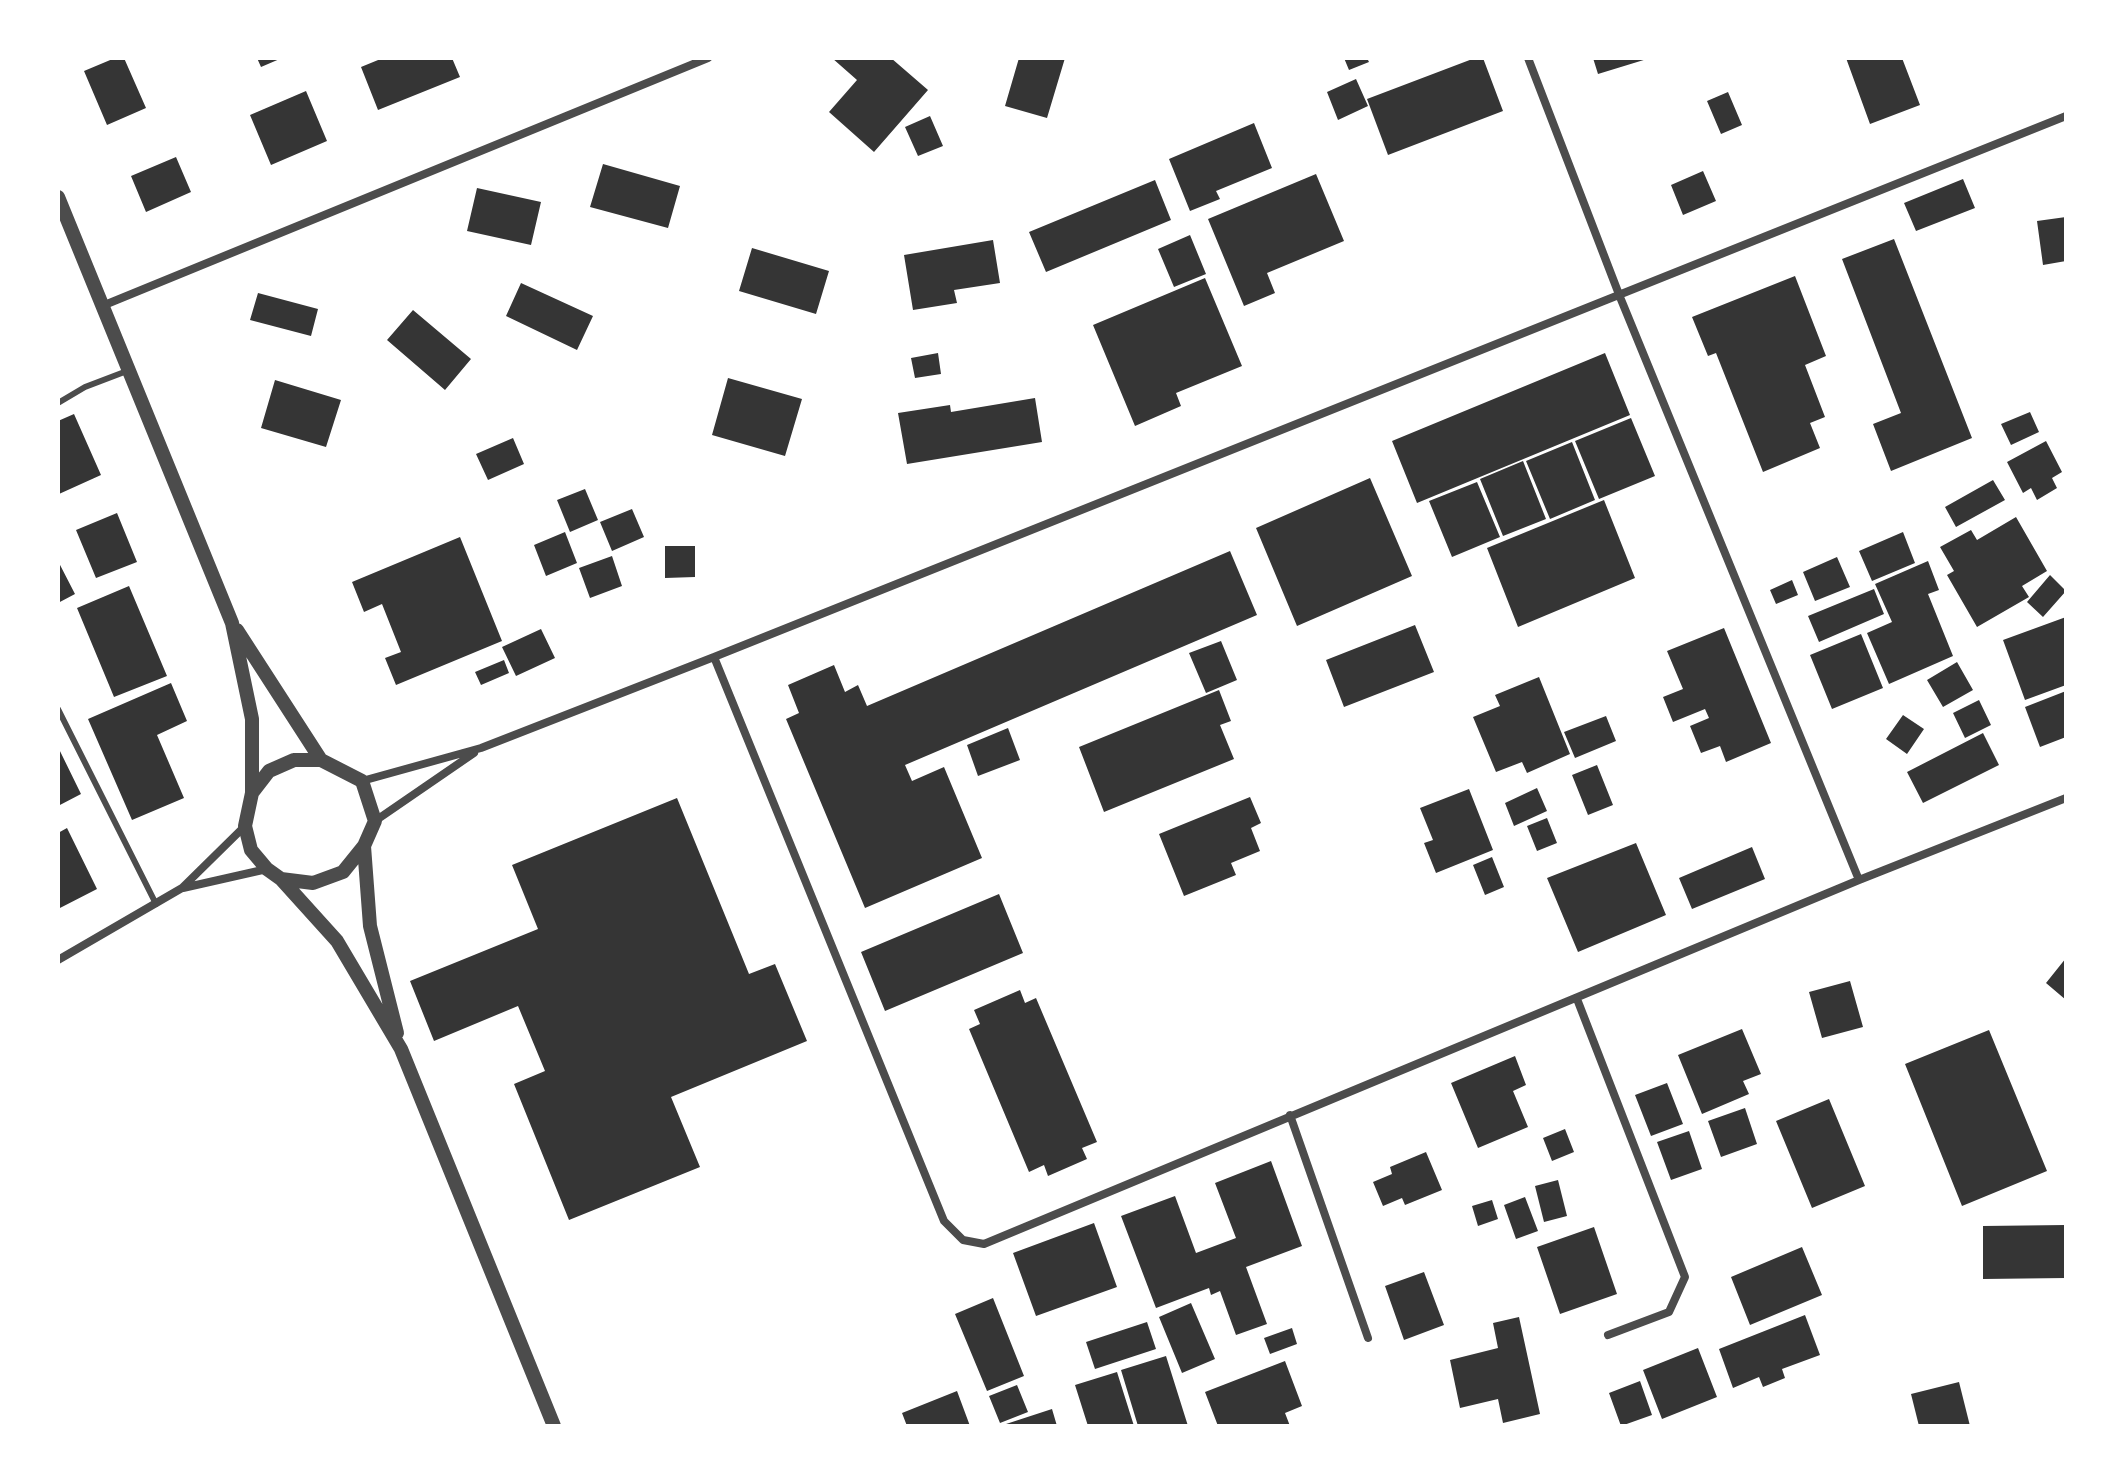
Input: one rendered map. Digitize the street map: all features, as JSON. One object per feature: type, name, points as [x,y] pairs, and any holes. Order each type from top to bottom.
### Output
[{"type":"street","points":[[102,306],[708,58]]},
{"type":"street","points":[[1528,58],[1620,297],[1859,880]]},
{"type":"street","points":[[252,793],[269,771],[294,760],[321,760],[362,781],[481,748],[1620,297],[2066,116]]},
{"type":"street","points":[[58,197],[232,623],[252,719],[252,793],[245,826],[251,850],[337,941],[401,1049]]},
{"type":"street","points":[[232,623],[321,760]]},
{"type":"street","points":[[714,657],[944,1221],[963,1240],[984,1244],[1859,880],[2066,798]]},
{"type":"street","points":[[281,879],[313,883],[343,872],[364,846],[375,821],[481,748]]},
{"type":"street","points":[[362,781],[375,821]]},
{"type":"street","points":[[58,960],[182,888],[245,826]]},
{"type":"street","points":[[364,846],[370,926],[401,1049],[554,1426]]},
{"type":"street","points":[[182,888],[267,869]]},
{"type":"street","points":[[1577,999],[1685,1277],[1669,1312],[1608,1335]]},
{"type":"street","points":[[1290,1115],[1368,1338]]},
{"type":"lane","points":[[58,403],[85,387],[129,371]]},
{"type":"lane","points":[[58,709],[156,904]]},
{"type":"building","points":[[115,58],[124,58],[146,108],[107,125],[84,71]]},
{"type":"building","points":[[257,58],[282,58],[261,67]]},
{"type":"building","points":[[383,58],[452,58],[460,77],[378,110],[361,67]]},
{"type":"building","points":[[832,58],[891,58],[928,90],[874,152],[829,112],[857,80]]},
{"type":"building","points":[[1019,58],[1065,58],[1047,118],[1005,106]]},
{"type":"building","points":[[1344,58],[1367,58],[1369,62],[1349,70]]},
{"type":"building","points":[[1475,58],[1483,58],[1503,111],[1388,155],[1367,99]]},
{"type":"building","points":[[1593,58],[1647,58],[1647,59],[1598,74]]},
{"type":"building","points":[[1846,58],[1902,58],[1920,105],[1870,124]]},
{"type":"building","points":[[1356,79],[1368,106],[1338,120],[1327,92]]},
{"type":"building","points":[[306,91],[327,141],[271,165],[250,115]]},
{"type":"building","points":[[1728,92],[1742,125],[1721,134],[1707,101]]},
{"type":"building","points":[[930,116],[943,146],[918,156],[905,127]]},
{"type":"building","points":[[1254,123],[1272,168],[1216,191],[1220,199],[1190,211],[1169,159]]},
{"type":"building","points":[[176,157],[191,192],[146,212],[131,176]]},
{"type":"building","points":[[603,164],[680,186],[668,228],[590,207]]},
{"type":"building","points":[[1703,171],[1716,201],[1683,215],[1671,185]]},
{"type":"building","points":[[1316,174],[1344,241],[1267,273],[1275,293],[1244,306],[1208,219]]},
{"type":"building","points":[[1963,179],[1975,208],[1916,231],[1904,203]]},
{"type":"building","points":[[1155,180],[1171,220],[1046,272],[1029,232]]},
{"type":"building","points":[[477,188],[541,202],[531,245],[467,231]]},
{"type":"building","points":[[2066,217],[2066,261],[2043,265],[2037,221]]},
{"type":"building","points":[[1190,235],[1206,274],[1174,287],[1158,249]]},
{"type":"building","points":[[1894,239],[1972,438],[1891,471],[1873,424],[1901,413],[1842,259]]},
{"type":"building","points":[[993,240],[1000,283],[954,290],[957,303],[913,310],[904,255]]},
{"type":"building","points":[[752,248],[829,271],[816,314],[739,291]]},
{"type":"building","points":[[1795,276],[1826,356],[1805,365],[1825,417],[1810,423],[1820,448],[1763,472],[1716,353],[1708,356],[1692,317]]},
{"type":"building","points":[[1205,278],[1242,366],[1176,393],[1181,406],[1135,426],[1093,325]]},
{"type":"building","points":[[521,283],[593,316],[577,350],[506,316]]},
{"type":"building","points":[[258,293],[318,309],[311,336],[250,320]]},
{"type":"building","points":[[413,310],[471,359],[445,390],[387,340]]},
{"type":"building","points":[[938,353],[941,374],[915,378],[911,358]]},
{"type":"building","points":[[1605,353],[1630,415],[1417,503],[1392,441]]},
{"type":"building","points":[[728,378],[802,399],[785,456],[712,435]]},
{"type":"building","points":[[275,380],[341,400],[326,447],[261,428]]},
{"type":"building","points":[[1035,398],[1042,442],[907,464],[898,413],[950,405],[951,412]]},
{"type":"building","points":[[2030,412],[2039,432],[2011,445],[2001,424]]},
{"type":"building","points":[[74,414],[101,475],[59,494],[58,421]]},
{"type":"building","points":[[1631,418],[1655,476],[1599,499],[1575,441]]},
{"type":"building","points":[[513,438],[524,464],[488,480],[476,454]]},
{"type":"building","points":[[2046,441],[2062,472],[2052,478],[2057,488],[2037,500],[2031,488],[2023,493],[2007,462]]},
{"type":"building","points":[[1572,442],[1595,500],[1550,519],[1526,461]]},
{"type":"building","points":[[1523,461],[1546,519],[1503,536],[1480,479]]},
{"type":"building","points":[[1370,478],[1412,576],[1297,626],[1256,528]]},
{"type":"building","points":[[1993,480],[2005,500],[1956,527],[1945,507]]},
{"type":"building","points":[[1477,482],[1500,537],[1452,557],[1429,501]]},
{"type":"building","points":[[585,489],[598,520],[570,532],[557,500]]},
{"type":"building","points":[[1604,500],[1635,578],[1518,627],[1487,548]]},
{"type":"building","points":[[632,509],[644,537],[612,551],[600,522]]},
{"type":"building","points":[[117,513],[137,562],[96,578],[76,530]]},
{"type":"building","points":[[2016,517],[2047,571],[2022,586],[2029,597],[1977,627],[1947,575],[1954,571],[1940,547],[1971,530],[1977,540]]},
{"type":"building","points":[[565,532],[577,563],[546,576],[534,545]]},
{"type":"building","points":[[1903,532],[1915,563],[1872,581],[1859,551]]},
{"type":"building","points":[[460,537],[502,641],[396,685],[385,658],[401,652],[382,604],[364,612],[352,582]]},
{"type":"building","points":[[665,546],[695,546],[695,577],[665,578]]},
{"type":"building","points":[[1230,551],[1257,615],[905,765],[912,781],[944,767],[982,858],[865,908],[786,719],[799,713],[788,685],[834,665],[845,692],[858,685],[867,706]]},
{"type":"building","points":[[612,556],[622,586],[590,598],[579,568]]},
{"type":"building","points":[[1837,557],[1850,587],[1815,601],[1803,572]]},
{"type":"building","points":[[58,561],[75,594],[58,603]]},
{"type":"building","points":[[1928,561],[1939,590],[1928,594],[1953,656],[1889,684],[1867,633],[1892,622],[1875,584]]},
{"type":"building","points":[[2050,575],[2066,591],[2043,617],[2027,602]]},
{"type":"building","points":[[1792,580],[1798,595],[1776,604],[1770,590]]},
{"type":"building","points":[[129,586],[167,676],[114,697],[77,608]]},
{"type":"building","points":[[1874,589],[1884,614],[1819,642],[1808,616]]},
{"type":"building","points":[[2066,617],[2066,685],[2025,700],[2003,640]]},
{"type":"building","points":[[1415,625],[1434,672],[1344,707],[1326,660]]},
{"type":"building","points":[[1724,628],[1771,743],[1726,762],[1720,746],[1701,753],[1690,726],[1709,718],[1705,709],[1673,722],[1663,697],[1683,689],[1667,651]]},
{"type":"building","points":[[541,629],[555,658],[516,676],[502,647]]},
{"type":"building","points":[[1861,634],[1883,688],[1832,709],[1810,655]]},
{"type":"building","points":[[1221,641],[1237,680],[1206,693],[1189,653]]},
{"type":"building","points":[[504,660],[509,673],[481,685],[475,672]]},
{"type":"building","points":[[1957,662],[1973,690],[1943,707],[1927,680]]},
{"type":"building","points":[[1539,677],[1570,754],[1527,773],[1522,762],[1496,772],[1473,717],[1500,706],[1495,695]]},
{"type":"building","points":[[171,683],[187,721],[157,735],[184,798],[132,820],[88,719]]},
{"type":"building","points":[[1219,690],[1231,721],[1220,725],[1234,759],[1104,812],[1079,747]]},
{"type":"building","points":[[2066,691],[2066,737],[2040,747],[2025,707]]},
{"type":"building","points":[[1979,700],[1991,725],[1965,738],[1953,713]]},
{"type":"building","points":[[1903,715],[1924,729],[1907,754],[1886,739]]},
{"type":"building","points":[[1606,716],[1616,741],[1575,758],[1564,732]]},
{"type":"building","points":[[1008,728],[1020,760],[978,776],[967,745]]},
{"type":"building","points":[[1983,733],[1999,765],[1923,803],[1907,772]]},
{"type":"building","points":[[58,747],[81,794],[58,806]]},
{"type":"building","points":[[1597,765],[1613,805],[1588,815],[1572,775]]},
{"type":"building","points":[[1537,788],[1547,811],[1514,826],[1505,803]]},
{"type":"building","points":[[1469,789],[1493,850],[1436,873],[1424,843],[1433,840],[1420,808]]},
{"type":"building","points":[[1250,797],[1261,823],[1251,828],[1260,851],[1231,863],[1236,875],[1184,896],[1159,834]]},
{"type":"building","points":[[677,798],[749,974],[775,964],[807,1041],[671,1097],[700,1167],[569,1220],[514,1084],[545,1071],[518,1006],[434,1041],[410,981],[538,929],[512,865]]},
{"type":"building","points":[[1547,818],[1557,843],[1537,851],[1527,826]]},
{"type":"building","points":[[67,828],[97,889],[58,909],[58,833]]},
{"type":"building","points":[[1636,843],[1666,915],[1578,952],[1547,878]]},
{"type":"building","points":[[1752,847],[1765,879],[1692,909],[1679,878]]},
{"type":"building","points":[[1492,857],[1504,887],[1485,895],[1473,865]]},
{"type":"building","points":[[999,894],[1023,953],[885,1011],[861,952]]},
{"type":"building","points":[[2066,958],[2066,1000],[2046,983]]},
{"type":"building","points":[[1850,981],[1863,1027],[1822,1038],[1809,992]]},
{"type":"building","points":[[1020,990],[1025,1003],[1036,998],[1097,1142],[1082,1148],[1087,1159],[1048,1176],[1044,1165],[1029,1172],[969,1029],[980,1024],[974,1010]]},
{"type":"building","points":[[1742,1029],[1761,1074],[1743,1081],[1749,1094],[1702,1114],[1678,1055]]},
{"type":"building","points":[[1989,1030],[2047,1171],[1962,1206],[1905,1064]]},
{"type":"building","points":[[1515,1056],[1526,1085],[1513,1091],[1528,1127],[1478,1148],[1451,1083]]},
{"type":"building","points":[[1667,1083],[1683,1124],[1651,1136],[1635,1095]]},
{"type":"building","points":[[1829,1099],[1865,1186],[1812,1208],[1776,1121]]},
{"type":"building","points":[[1745,1108],[1757,1144],[1721,1157],[1708,1121]]},
{"type":"building","points":[[1565,1129],[1574,1152],[1552,1161],[1543,1138]]},
{"type":"building","points":[[1689,1131],[1702,1169],[1671,1180],[1657,1142]]},
{"type":"building","points":[[1426,1152],[1442,1190],[1405,1205],[1402,1198],[1383,1206],[1373,1182],[1392,1174],[1390,1167]]},
{"type":"building","points":[[1271,1161],[1302,1246],[1246,1267],[1267,1324],[1236,1335],[1220,1291],[1211,1295],[1209,1288],[1156,1308],[1121,1216],[1175,1196],[1196,1253],[1236,1238],[1215,1183]]},
{"type":"building","points":[[1558,1180],[1567,1216],[1544,1222],[1535,1186]]},
{"type":"building","points":[[1525,1197],[1538,1231],[1516,1239],[1504,1205]]},
{"type":"building","points":[[1492,1200],[1498,1219],[1478,1226],[1472,1206]]},
{"type":"building","points":[[1094,1223],[1117,1287],[1036,1316],[1013,1253]]},
{"type":"building","points":[[2066,1225],[2066,1278],[1983,1279],[1983,1226]]},
{"type":"building","points":[[1594,1227],[1617,1294],[1560,1314],[1537,1247]]},
{"type":"building","points":[[1802,1247],[1822,1295],[1750,1325],[1731,1277]]},
{"type":"building","points":[[1424,1272],[1444,1325],[1404,1340],[1385,1286]]},
{"type":"building","points":[[993,1298],[1024,1376],[987,1391],[955,1314]]},
{"type":"building","points":[[1191,1303],[1215,1359],[1182,1373],[1159,1317]]},
{"type":"building","points":[[1805,1315],[1820,1355],[1782,1369],[1785,1378],[1763,1387],[1759,1377],[1733,1388],[1719,1349]]},
{"type":"building","points":[[1519,1317],[1540,1414],[1503,1423],[1498,1399],[1460,1408],[1450,1360],[1498,1348],[1493,1323]]},
{"type":"building","points":[[1147,1322],[1156,1349],[1095,1369],[1086,1342]]},
{"type":"building","points":[[1292,1328],[1297,1344],[1270,1354],[1264,1338]]},
{"type":"building","points":[[1698,1348],[1717,1397],[1662,1419],[1643,1370]]},
{"type":"building","points":[[1166,1356],[1188,1426],[1138,1426],[1121,1370]]},
{"type":"building","points":[[1285,1361],[1302,1406],[1285,1413],[1290,1426],[1218,1426],[1205,1392]]},
{"type":"building","points":[[1117,1372],[1134,1426],[1088,1426],[1075,1385]]},
{"type":"building","points":[[1640,1381],[1652,1415],[1621,1426],[1609,1393]]},
{"type":"building","points":[[1959,1382],[1970,1426],[1919,1426],[1911,1394]]},
{"type":"building","points":[[1017,1385],[1028,1412],[1000,1423],[989,1396]]},
{"type":"building","points":[[957,1391],[970,1426],[907,1426],[902,1413]]},
{"type":"building","points":[[1052,1409],[1057,1426],[1003,1426],[1003,1425]]}]
